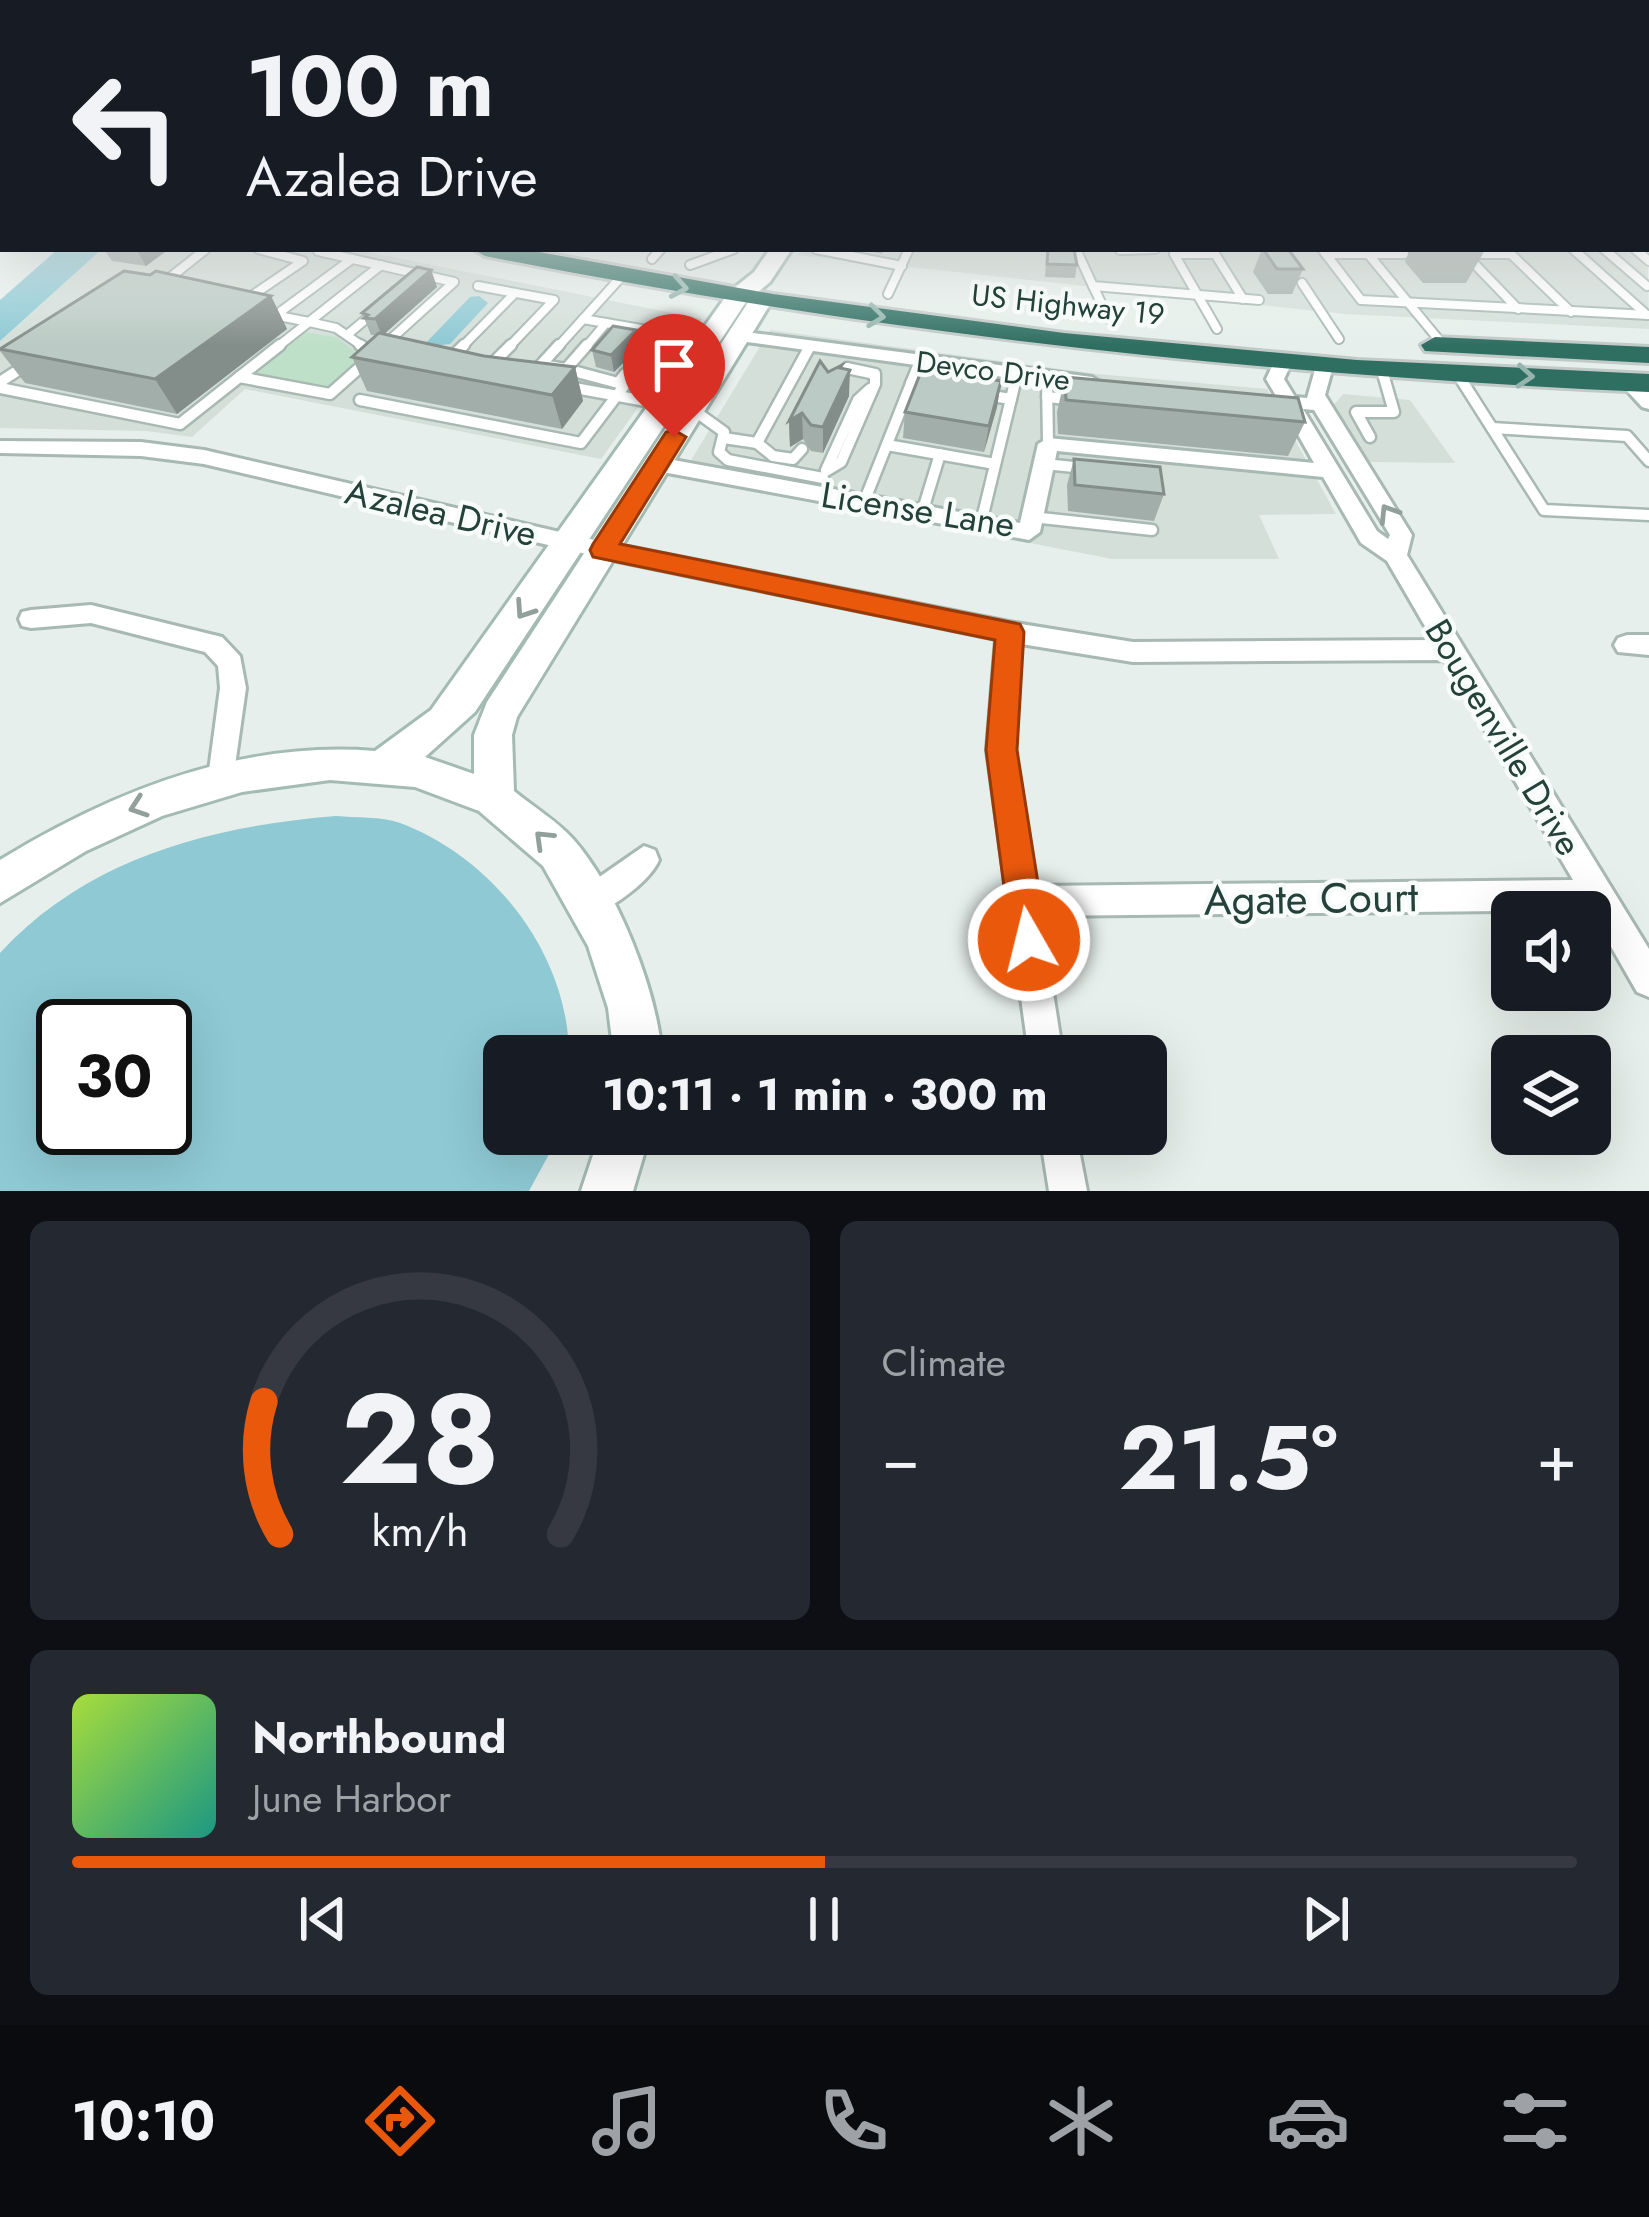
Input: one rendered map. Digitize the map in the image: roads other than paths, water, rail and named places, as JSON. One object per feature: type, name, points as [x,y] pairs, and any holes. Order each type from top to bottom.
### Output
[{"type":"highway","name":"US Highway 19","points":[[500,252],[622,276],[1284,359],[1332,351],[1381,367],[1507,349],[1649,355]]},
{"type":"highway","name":"US Highway 19","points":[[656,254],[753,292],[888,294],[1216,329],[1332,351],[1450,359],[1573,379],[1642,378]]},
{"type":"highway","points":[[1284,359],[1310,350],[1472,359],[1507,349]]},
{"type":"street","points":[[494,799],[493,735],[500,713],[586,546],[779,252]]},
{"type":"street","points":[[388,762],[444,721],[657,464],[678,407],[738,336],[753,292]]},
{"type":"street","name":"Devco Drive","points":[[738,336],[1016,374],[1047,388],[1114,386]]},
{"type":"street","points":[[1248,400],[1292,416],[1321,404],[1315,395],[1332,351]]},
{"type":"street","name":"Bougenville Drive","points":[[1284,359],[1275,379],[1292,416],[1369,537],[1395,555],[1596,891]]},
{"type":"street","points":[[1642,378],[1649,403]]},
{"type":"street","name":"Bougenville Drive","points":[[1321,404],[1401,535],[1395,555]]},
{"type":"street","name":"Azalea Drive","points":[[0,447],[141,449],[204,457],[586,546],[1010,632],[1133,652],[1452,650]]},
{"type":"street","points":[[1046,454],[1157,465],[1330,471]]},
{"type":"street","name":"License Lane","points":[[657,464],[822,480],[864,502],[1029,532],[1046,454]]},
{"type":"street","points":[[32,619],[91,614],[213,644],[231,663],[233,688],[222,778]]},
{"type":"street","points":[[1010,632],[1001,750],[1043,1035]]},
{"type":"street","points":[[0,883],[50,847],[101,820],[222,778],[315,762],[388,762],[494,799],[561,856],[593,900],[638,1015],[638,1035]]},
{"type":"street","points":[[593,900],[644,860]]},
{"type":"street","name":"Agate Court","points":[[1024,902],[1491,896]]},
{"type":"street","name":"Bougenville Drive","points":[[1611,917],[1649,980]]},
{"type":"street","points":[[1061,1155],[1067,1191]]},
{"type":"lane","points":[[0,385],[149,285],[167,280],[202,252]]},
{"type":"lane","points":[[269,252],[303,261]]},
{"type":"lane","points":[[167,280],[250,297],[317,252]]},
{"type":"lane","points":[[239,377],[330,394],[454,282],[327,252]]},
{"type":"lane","points":[[690,266],[726,252]]},
{"type":"lane","points":[[829,252],[902,266]]},
{"type":"lane","points":[[888,294],[908,252]]},
{"type":"lane","points":[[1077,252],[1108,319]]},
{"type":"lane","points":[[1166,252],[1201,252]]},
{"type":"lane","points":[[1215,252],[1243,299]]},
{"type":"lane","points":[[1324,252],[1361,300],[1648,315]]},
{"type":"lane","points":[[1367,252],[1450,359],[1544,510],[1649,515]]},
{"type":"lane","points":[[1379,252],[1404,254]]},
{"type":"lane","points":[[1450,254],[1481,252]]},
{"type":"lane","points":[[1496,252],[1511,254],[1572,313]]},
{"type":"lane","points":[[1577,252],[1648,315]]},
{"type":"lane","points":[[1608,252],[1648,286]]},
{"type":"lane","points":[[1174,254],[1216,329]]},
{"type":"lane","points":[[1465,254],[1519,310]]},
{"type":"lane","points":[[275,315],[352,259]]},
{"type":"lane","points":[[0,385],[180,424],[381,265]]},
{"type":"lane","points":[[347,335],[420,274]]},
{"type":"lane","points":[[528,379],[622,276]]},
{"type":"lane","points":[[1302,284],[1332,351]]},
{"type":"lane","points":[[478,286],[554,300],[485,371]]},
{"type":"lane","points":[[1093,286],[1259,300]]},
{"type":"lane","points":[[1615,286],[1648,286]]},
{"type":"lane","points":[[445,364],[515,293]]},
{"type":"lane","points":[[250,297],[248,310],[309,322],[377,352],[678,407],[719,424],[724,438],[719,452],[728,460],[822,480],[858,400],[875,384],[870,370],[855,367],[841,372],[831,388]]},
{"type":"lane","points":[[359,400],[581,443],[664,333],[583,319]]},
{"type":"lane","points":[[566,369],[606,323]]},
{"type":"lane","points":[[541,364],[618,382],[657,332]]},
{"type":"lane","points":[[757,443],[810,346]]},
{"type":"lane","points":[[864,502],[920,361]]},
{"type":"lane","points":[[1370,437],[1356,412],[1394,412],[1381,367]]},
{"type":"lane","points":[[981,523],[1016,374]]},
{"type":"lane","points":[[910,383],[1011,399]]},
{"type":"lane","points":[[1089,469],[1046,454],[1047,388],[1093,402]]},
{"type":"lane","points":[[1492,428],[1627,436],[1649,461]]},
{"type":"lane","points":[[724,438],[757,443],[764,452],[784,460],[793,459],[802,449]]},
{"type":"lane","points":[[887,445],[995,464]]},
{"type":"lane","points":[[922,512],[940,454]]},
{"type":"lane","points":[[1033,517],[1152,530]]},
{"type":"water","points":[[55,252],[99,252],[0,341],[0,300]]},
{"type":"water","points":[[479,296],[488,303],[450,344],[422,347],[470,297]]},
{"type":"water","points":[[336,816],[400,823],[466,860],[520,915],[556,982],[567,1035],[483,1035],[483,1155],[549,1155],[529,1191],[0,1191],[0,953],[34,920],[112,871],[154,853],[243,828]]}]
